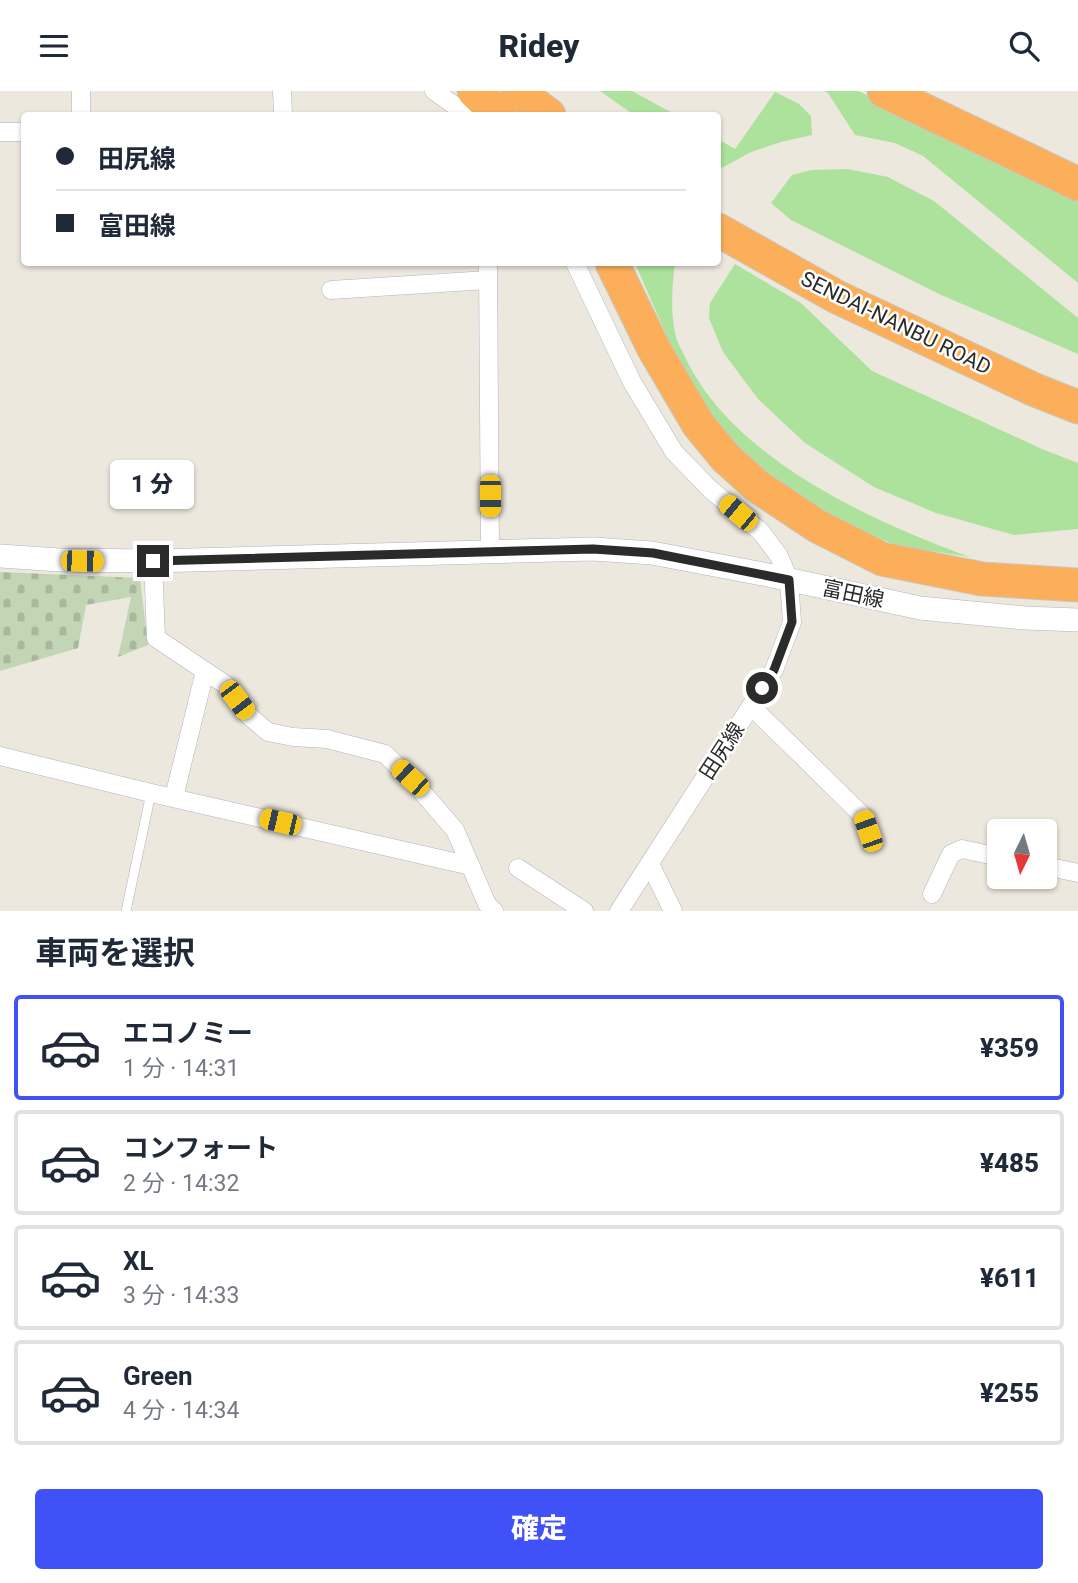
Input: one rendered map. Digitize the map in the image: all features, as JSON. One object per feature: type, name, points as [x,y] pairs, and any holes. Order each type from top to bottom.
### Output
[{"type":"highway","points":[[474,91],[496,112]]},
{"type":"highway","points":[[517,91],[545,112]]},
{"type":"highway","points":[[884,91],[1078,184]]},
{"type":"highway","name":"SENDAI-NANBU ROAD","points":[[721,232],[837,297],[1035,390],[1078,407]]},
{"type":"highway","points":[[613,266],[654,349],[698,424],[725,457],[757,487],[817,526],[882,559],[982,579],[1078,585]]},
{"type":"street","points":[[81,91],[81,112]]},
{"type":"street","points":[[282,91],[283,112]]},
{"type":"street","points":[[434,91],[464,112]]},
{"type":"street","points":[[0,132],[21,132]]},
{"type":"street","points":[[576,266],[632,382],[674,452],[710,489],[761,532],[779,556],[789,580]]},
{"type":"street","points":[[331,290],[488,271],[490,553]]},
{"type":"street","name":"富田線","points":[[0,556],[153,561],[593,549],[653,553],[920,608],[1078,620]]},
{"type":"street","points":[[153,561],[156,638],[226,685],[248,715],[268,732],[327,739],[385,754],[410,778],[455,830],[487,904],[494,911]]},
{"type":"street","name":"田尻線","points":[[619,911],[774,670],[792,622],[789,580]]},
{"type":"street","points":[[174,797],[205,671]]},
{"type":"street","points":[[751,706],[863,816],[868,831]]},
{"type":"street","points":[[0,756],[471,866]]},
{"type":"street","points":[[932,894],[951,854],[962,849],[987,854]]},
{"type":"street","points":[[650,864],[673,911]]},
{"type":"street","points":[[518,868],[584,911]]},
{"type":"street","points":[[1057,869],[1078,873]]},
{"type":"lane","points":[[126,911],[151,793]]},
{"type":"green space","points":[[600,91],[632,91],[670,112],[630,112]]},
{"type":"green space","points":[[824,91],[858,91],[1078,198],[1078,283],[923,156],[895,143],[855,135],[828,93]]},
{"type":"green space","points":[[775,92],[799,104],[811,116],[812,135],[751,152],[721,168],[721,141],[735,149]]},
{"type":"green space","points":[[848,169],[888,177],[934,201],[1078,318],[1078,354],[939,294],[791,220],[771,203],[792,175],[811,170]]},
{"type":"green space","points":[[735,264],[801,303],[872,371],[1078,463],[1078,529],[1014,535],[936,513],[874,487],[805,443],[758,399],[723,352],[709,318],[710,303]]},
{"type":"green space","points":[[636,266],[675,266],[672,309],[677,340],[709,396],[738,428],[772,457],[810,483],[891,525],[970,557],[899,546],[834,521],[749,460],[714,423],[685,378]]},
{"type":"green space","points":[[0,572],[140,578],[148,645],[118,657],[131,597],[86,605],[78,648],[0,671]]},
{"type":"route","points":[[153,561],[593,549],[653,553],[768,575],[789,580],[792,622],[774,670],[762,688]]}]
